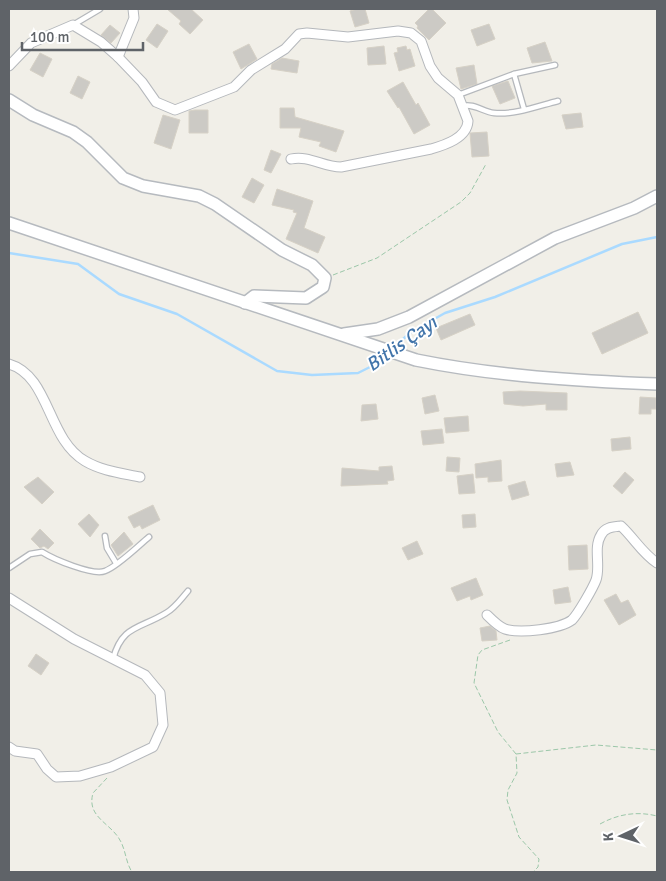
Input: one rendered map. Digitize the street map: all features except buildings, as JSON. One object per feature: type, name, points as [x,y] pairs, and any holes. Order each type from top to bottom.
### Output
[{"type":"street","points":[[118,58],[134,18],[133,9]]},
{"type":"street","points":[[9,66],[31,43],[73,25],[100,42],[118,58],[142,82],[156,102],[175,110],[234,86],[251,70],[285,49],[298,34],[307,32],[348,37],[398,31],[411,33],[418,37],[434,73],[458,95],[468,121],[467,128],[463,134],[443,146],[341,167],[331,167],[304,158],[290,159]]},
{"type":"street","points":[[9,100],[34,115],[73,132],[123,178],[143,186],[199,196],[215,204],[282,250],[312,265],[325,278],[323,287],[306,298],[254,296],[245,303]]},
{"type":"street","points":[[342,335],[378,329],[409,317],[555,238],[634,208],[657,196]]},
{"type":"street","points":[[9,223],[416,360],[487,372],[605,382],[657,384]]},
{"type":"street","points":[[9,364],[34,381],[62,439],[83,460],[105,470],[140,477]]},
{"type":"street","points":[[487,615],[504,629],[516,631],[556,627],[573,619],[595,582],[599,566],[598,547],[601,535],[608,528],[621,526],[632,535],[644,555],[657,562]]},
{"type":"street","points":[[9,598],[74,639],[152,680],[160,693],[164,713],[163,725],[153,747],[111,767],[80,776],[56,777],[47,769],[37,754],[15,752],[9,747]]},
{"type":"lane","points":[[73,25],[100,9]]},
{"type":"lane","points":[[458,95],[514,74],[555,65]]},
{"type":"lane","points":[[514,74],[524,109]]},
{"type":"lane","points":[[463,106],[471,105],[494,113],[558,102]]},
{"type":"lane","points":[[105,536],[107,548],[116,563]]},
{"type":"lane","points":[[9,568],[30,554],[42,552],[52,559],[99,573],[106,571],[149,537]]},
{"type":"lane","points":[[113,661],[117,646],[125,634],[170,610],[188,591]]},
{"type":"path","points":[[325,278],[377,258],[461,202],[470,193],[486,164]]},
{"type":"path","points":[[516,631],[508,642],[482,650],[478,655],[474,683],[498,732],[516,754],[517,773],[508,790],[507,800],[519,837],[539,859],[539,864],[533,872]]},
{"type":"path","points":[[516,754],[596,745],[657,750]]},
{"type":"path","points":[[111,767],[109,776],[93,793],[92,805],[97,818],[115,832],[121,841],[132,872]]},
{"type":"path","points":[[600,824],[631,814],[657,816]]},
{"type":"waterway","name":"Bitlis Çayı","points":[[393,348],[411,332],[445,313],[495,297],[622,244],[657,237]]},
{"type":"waterway","name":"Bitlis Çayı","points":[[9,253],[78,264],[119,294],[177,314],[277,371],[312,375],[358,373],[378,363],[387,354]]}]
